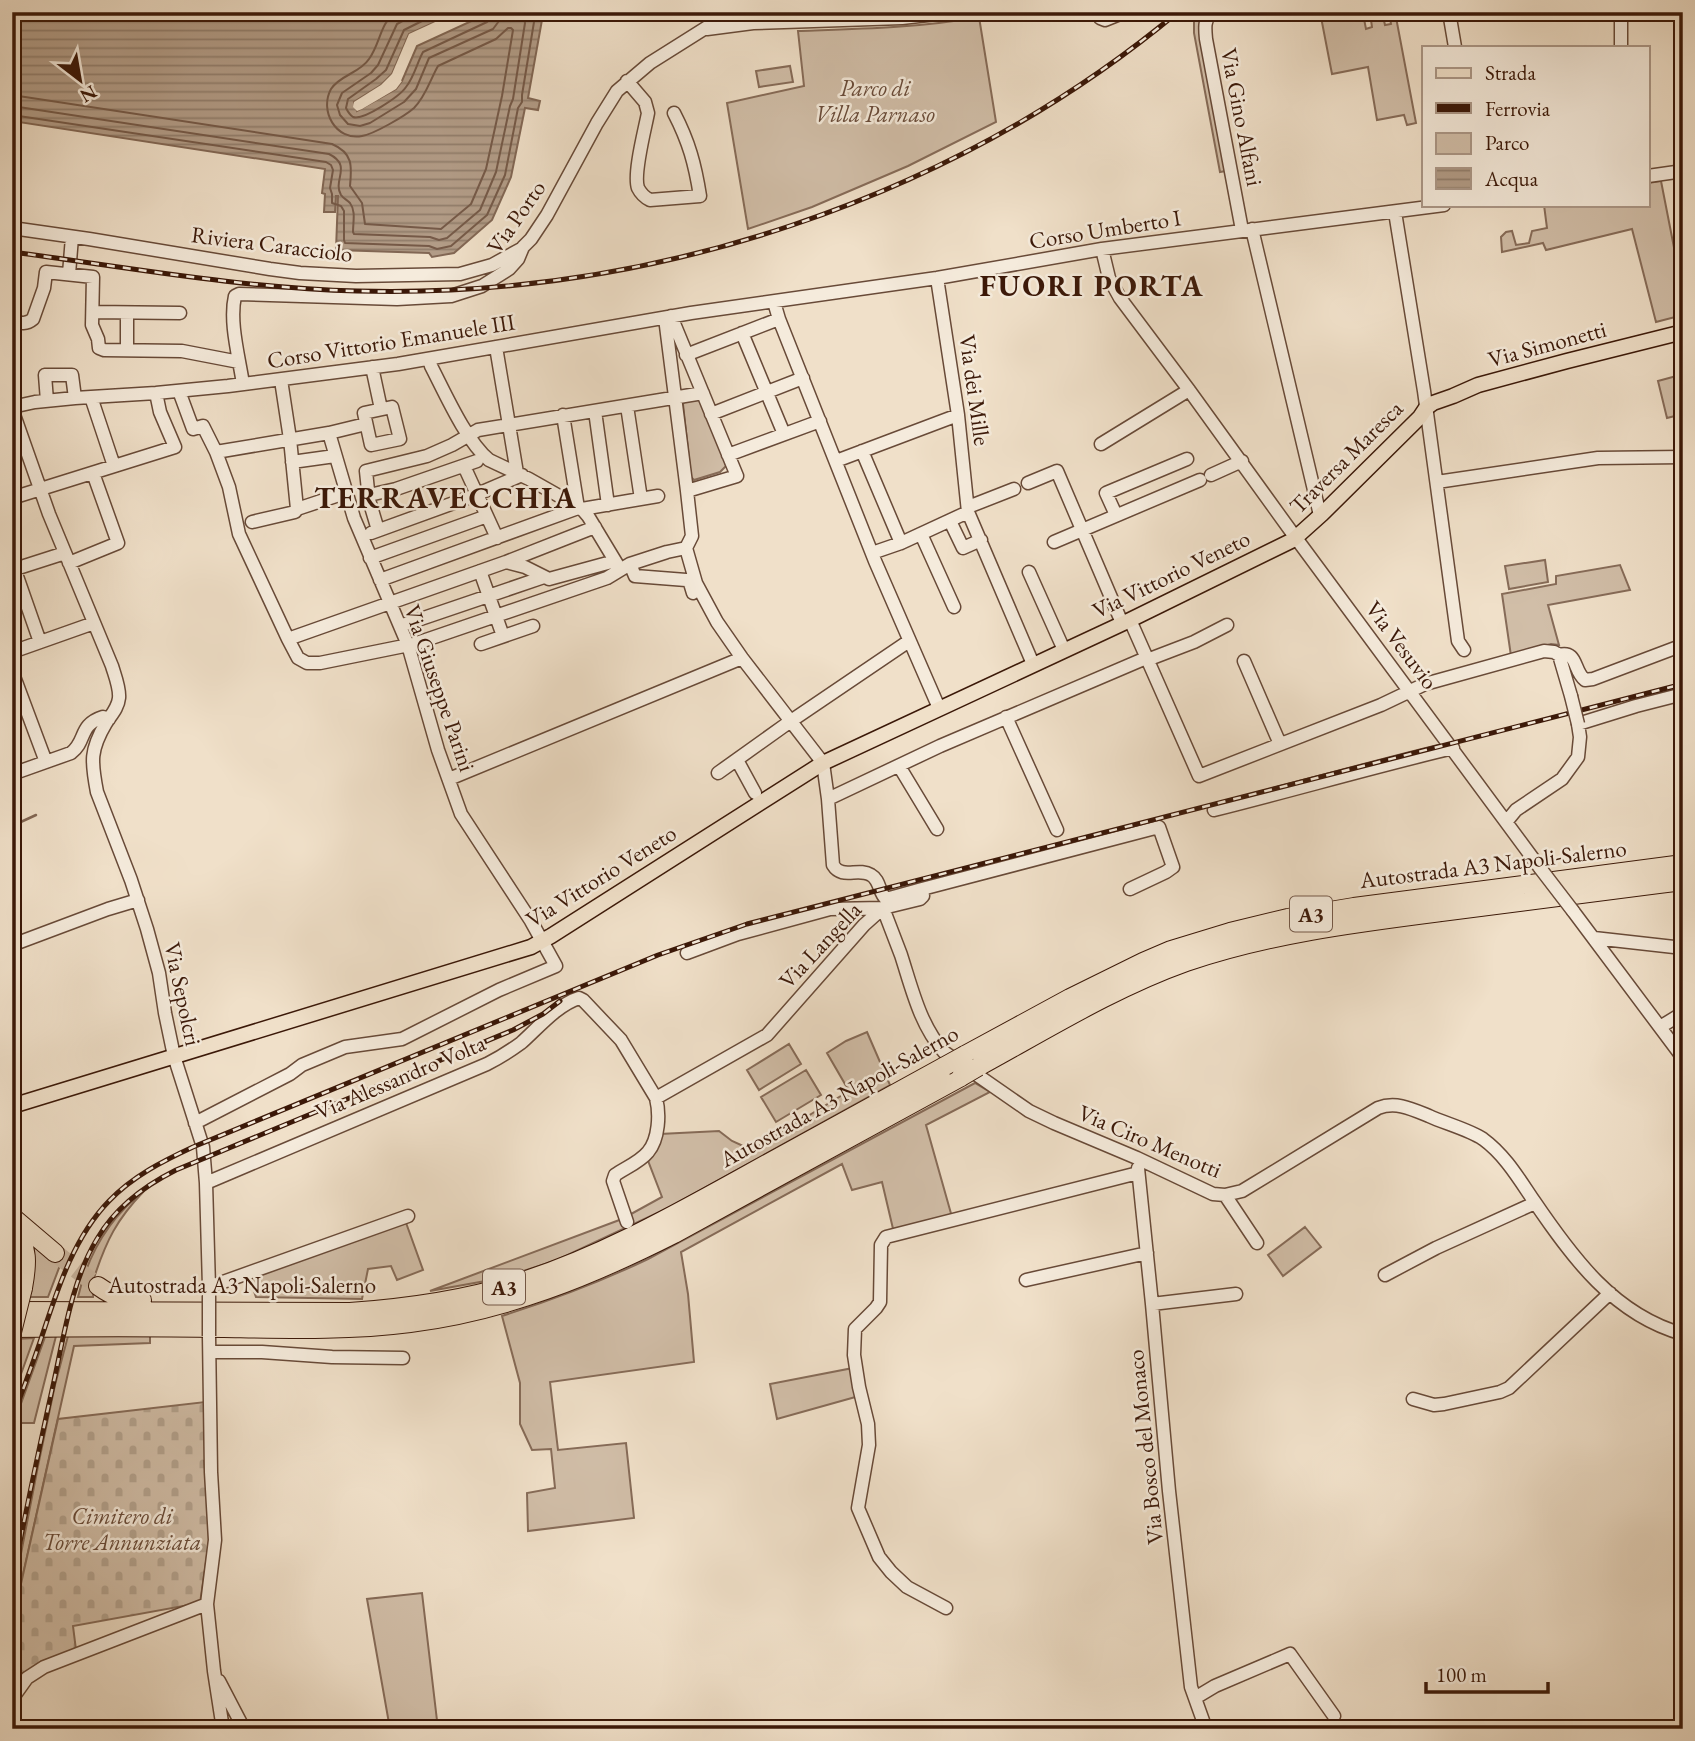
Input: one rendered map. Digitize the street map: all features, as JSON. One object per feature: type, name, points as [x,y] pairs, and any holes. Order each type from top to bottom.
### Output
[{"type":"highway","name":"Autostrada A3 Napoli-Salerno","points":[[12,1331],[51,1327],[358,1328],[411,1323],[512,1302],[590,1274],[674,1234],[961,1077],[972,1061],[1080,993],[1171,950],[1287,918],[1683,864]]},
{"type":"highway","name":"Autostrada A3 Napoli-Salerno","points":[[12,1311],[362,1311],[442,1301],[510,1286],[621,1242],[945,1066],[972,1061],[1152,976],[1203,957],[1248,944],[1354,924],[1683,881]]},
{"type":"highway","points":[[12,1217],[55,1253]]},
{"type":"highway","points":[[12,1228],[20,1237],[26,1255],[27,1266],[17,1281]]},
{"type":"highway","points":[[12,1248],[17,1281],[12,1331]]},
{"type":"highway","points":[[98,1286],[112,1296],[123,1299],[234,1304],[299,1313]]},
{"type":"main road","name":"Via Simonetti","points":[[1426,408],[1478,385],[1683,332]]},
{"type":"main road","name":"Traversa Maresca","points":[[1296,538],[1420,417],[1426,408]]},
{"type":"main road","name":"Via Vittorio Veneto","points":[[12,1106],[531,947],[823,763],[1296,538]]},
{"type":"street","name":"Via Porto","points":[[239,362],[234,313],[235,296],[239,294],[384,299],[436,297],[462,293],[482,286],[495,271],[518,259],[523,247],[547,215],[617,91],[650,63],[731,12]]},
{"type":"street","points":[[704,29],[752,18],[953,12]]},
{"type":"street","points":[[1098,12],[1100,18],[1105,20],[1125,12]]},
{"type":"street","name":"Via Gino Alfani","points":[[1210,12],[1206,18],[1206,39],[1247,230],[1319,511],[1322,514]]},
{"type":"street","points":[[1449,12],[1455,46]]},
{"type":"street","points":[[1621,12],[1621,46]]},
{"type":"street","points":[[627,81],[647,107],[637,186],[645,198],[650,200],[700,196],[695,163],[674,113]]},
{"type":"street","points":[[1650,176],[1683,171]]},
{"type":"street","name":"Corso Umberto I","points":[[774,302],[937,278],[1102,249],[1437,206]]},
{"type":"street","points":[[1395,212],[1437,482],[1458,641],[1464,650]]},
{"type":"street","name":"Riviera Caracciolo","points":[[12,228],[319,275],[460,274],[495,271]]},
{"type":"street","points":[[69,274],[72,237]]},
{"type":"street","name":"Via Vesuvio","points":[[1102,249],[1113,288],[1683,1058]]},
{"type":"street","points":[[12,321],[25,324],[33,319],[44,288],[46,272],[93,277],[92,325],[99,348],[182,351],[239,362],[243,384]]},
{"type":"street","name":"Via dei Mille","points":[[937,278],[958,415],[968,510],[1033,664]]},
{"type":"street","points":[[774,302],[872,553],[939,708]]},
{"type":"street","name":"Corso Vittorio Emanuele III","points":[[12,408],[75,398],[281,380],[429,359],[668,317],[774,302]]},
{"type":"street","points":[[93,312],[180,313]]},
{"type":"street","points":[[127,313],[127,350]]},
{"type":"street","points":[[668,317],[737,476],[687,491]]},
{"type":"street","points":[[668,317],[692,536],[686,548],[696,583],[709,610],[742,658],[823,763],[835,869],[841,873],[872,875],[886,900],[1159,827],[1173,867],[1130,889]]},
{"type":"street","points":[[686,355],[779,319]]},
{"type":"street","points":[[742,333],[783,434]]},
{"type":"street","points":[[496,347],[519,474]]},
{"type":"street","points":[[429,359],[468,435],[489,460],[580,508],[622,565],[635,576],[686,580],[690,583],[694,598]]},
{"type":"street","points":[[372,367],[381,409]]},
{"type":"street","points":[[47,401],[45,375],[72,375],[75,398]]},
{"type":"street","points":[[711,414],[803,377]]},
{"type":"street","points":[[281,380],[297,509]]},
{"type":"street","points":[[1101,444],[1189,390]]},
{"type":"street","points":[[179,391],[193,429],[203,426],[216,452],[243,523],[239,534],[298,658],[307,663],[320,663],[408,645],[607,578],[622,565]]},
{"type":"street","points":[[12,498],[175,447],[160,412],[156,393]]},
{"type":"street","points":[[378,530],[366,471],[427,456],[478,429],[703,393]]},
{"type":"street","points":[[91,397],[114,466]]},
{"type":"street","points":[[627,406],[641,499]]},
{"type":"street","points":[[393,407],[400,439],[371,445],[364,413],[381,409],[393,407]]},
{"type":"street","name":"Via Sepolcri","points":[[12,408],[40,490],[111,666],[119,694],[118,705],[94,746],[94,776],[97,792],[138,900],[159,973],[174,1056],[203,1147],[215,1548],[207,1604],[223,1729]]},
{"type":"street","points":[[596,411],[608,505]]},
{"type":"street","points":[[563,415],[580,508]]},
{"type":"street","points":[[836,461],[958,415]]},
{"type":"street","points":[[728,455],[820,421]]},
{"type":"street","points":[[216,452],[366,424]]},
{"type":"street","name":"Via Giuseppe Parini","points":[[195,1123],[302,1065],[345,1047],[402,1039],[499,990],[556,966],[543,941],[464,821],[438,750],[408,645],[360,536],[329,433]]},
{"type":"street","points":[[862,451],[901,543]]},
{"type":"street","points":[[292,462],[335,456]]},
{"type":"street","points":[[1437,482],[1598,458],[1683,457]]},
{"type":"street","points":[[1116,515],[1106,493],[1187,460]]},
{"type":"street","points":[[369,495],[396,489],[477,461]]},
{"type":"street","points":[[1054,541],[1241,461]]},
{"type":"street","points":[[464,466],[497,538]]},
{"type":"street","points":[[1028,483],[1057,471],[1082,530],[1147,659],[1199,776],[1381,705],[1432,682],[1544,652],[1554,652],[1559,656],[1578,724],[1580,737],[1577,757],[1562,779],[1516,810],[1507,821]]},
{"type":"street","points":[[40,642],[13,567],[67,558],[118,543],[93,472]]},
{"type":"street","points":[[360,536],[477,495],[519,474]]},
{"type":"street","points":[[872,553],[950,521],[1014,489]]},
{"type":"street","points":[[243,523],[295,512],[345,493]]},
{"type":"street","points":[[380,580],[580,508],[658,496]]},
{"type":"street","points":[[370,558],[487,516]]},
{"type":"street","points":[[950,521],[963,548],[981,540]]},
{"type":"street","points":[[288,639],[506,562],[595,527]]},
{"type":"street","points":[[921,534],[954,607]]},
{"type":"street","points":[[400,626],[546,578],[622,565],[686,548]]},
{"type":"street","points":[[506,562],[525,567],[546,578],[554,596]]},
{"type":"street","points":[[480,571],[503,636]]},
{"type":"street","points":[[1029,572],[1064,650]]},
{"type":"street","points":[[12,652],[94,623]]},
{"type":"street","points":[[828,799],[1006,717],[1194,642],[1227,625]]},
{"type":"street","points":[[481,644],[533,626]]},
{"type":"street","points":[[718,773],[909,641]]},
{"type":"street","points":[[1559,656],[1570,655],[1580,676],[1585,680],[1683,645]]},
{"type":"street","points":[[449,779],[742,658]]},
{"type":"street","points":[[1244,661],[1280,744]]},
{"type":"street","points":[[12,671],[46,762]]},
{"type":"street","points":[[1578,724],[1683,694]]},
{"type":"street","points":[[12,774],[71,753],[76,750],[87,726],[103,717],[108,719]]},
{"type":"street","points":[[1006,717],[1057,830]]},
{"type":"street","points":[[1213,810],[1453,748]]},
{"type":"street","points":[[737,760],[755,793]]},
{"type":"street","points":[[898,766],[937,829]]},
{"type":"street","points":[[883,908],[920,899],[923,895],[922,889]]},
{"type":"street","points":[[12,945],[138,900]]},
{"type":"street","name":"Via Langella","points":[[687,953],[738,934],[830,909],[883,908]]},
{"type":"street","name":"Via Langella","points":[[656,1097],[767,1035],[864,925],[883,908]]},
{"type":"street","name":"Via Ciro Menotti","points":[[883,908],[914,996],[936,1042],[944,1052],[1029,1111],[1213,1194],[1225,1195],[1242,1191],[1378,1108],[1387,1104],[1413,1110],[1481,1138],[1509,1164],[1572,1255],[1610,1293],[1634,1312],[1683,1334]]},
{"type":"street","points":[[1594,938],[1683,948]]},
{"type":"street","name":"Via Alessandro Volta","points":[[206,1183],[487,1064],[519,1044],[553,1014],[577,998],[583,1000],[621,1040],[656,1097]]},
{"type":"street","points":[[1660,1027],[1683,1013]]},
{"type":"street","points":[[627,1222],[613,1181],[615,1175],[647,1154],[652,1146],[659,1123],[656,1097]]},
{"type":"street","name":"Via Bosco del Monaco","points":[[1137,1158],[1191,1687],[1206,1729]]},
{"type":"street","points":[[946,1608],[907,1587],[891,1572],[879,1557],[858,1508],[869,1445],[869,1424],[854,1355],[855,1329],[880,1302],[880,1245],[886,1237],[1138,1173]]},
{"type":"street","points":[[1225,1195],[1257,1243]]},
{"type":"street","points":[[1385,1275],[1436,1248],[1535,1203]]},
{"type":"street","points":[[209,1287],[408,1216]]},
{"type":"street","points":[[1026,1280],[1147,1253]]},
{"type":"street","points":[[1413,1399],[1434,1405],[1509,1388],[1610,1293]]},
{"type":"street","points":[[1152,1304],[1236,1294]]},
{"type":"street","points":[[209,1352],[403,1357]]},
{"type":"street","points":[[12,1699],[27,1678],[44,1667],[207,1604]]},
{"type":"street","points":[[1195,1698],[1215,1686],[1290,1654],[1334,1716]]},
{"type":"street","points":[[214,1671],[244,1729]]},
{"type":"green space","points":[[1198,12],[1211,12],[1206,18],[1231,170],[1220,172],[1194,33],[1194,20]]},
{"type":"green space","points":[[1320,12],[1363,14],[1366,29],[1372,27],[1370,13],[1382,12],[1385,25],[1391,24],[1389,12],[1395,12],[1416,123],[1407,125],[1404,115],[1377,120],[1368,67],[1332,74]]},
{"type":"green space","name":"Parco di Villa Parnaso","points":[[979,17],[996,122],[908,166],[812,207],[748,229],[727,103],[804,86],[798,31],[911,26]]},
{"type":"green space","points":[[790,66],[793,82],[759,87],[756,71]]},
{"type":"green space","points":[[1661,181],[1678,268],[1683,270],[1683,315],[1656,322],[1632,229],[1546,250],[1543,243],[1502,252],[1501,237],[1506,232],[1512,231],[1516,245],[1529,243],[1532,231],[1547,228],[1544,206],[1650,206],[1650,183]]},
{"type":"green space","points":[[1680,375],[1683,386],[1683,414],[1667,418],[1658,381]]},
{"type":"green space","points":[[699,399],[726,466],[720,472],[694,480],[691,477],[683,404]]},
{"type":"green space","points":[[1545,560],[1548,582],[1509,589],[1505,566]]},
{"type":"green space","points":[[1620,565],[1630,590],[1548,605],[1559,645],[1551,644],[1511,656],[1502,594],[1556,584],[1556,576]]},
{"type":"green space","points":[[867,1032],[890,1085],[668,1208],[557,1260],[502,1278],[430,1291],[622,1219],[662,1197],[647,1158],[660,1134],[719,1131],[732,1141],[752,1150],[849,1091],[827,1053]]},
{"type":"green space","points":[[789,1044],[801,1064],[759,1090],[747,1070]]},
{"type":"green space","points":[[806,1070],[821,1095],[776,1122],[761,1097]]},
{"type":"green space","points":[[975,1083],[990,1092],[926,1125],[952,1217],[894,1233],[882,1182],[852,1190],[842,1164],[681,1252],[694,1362],[550,1382],[558,1450],[626,1443],[634,1518],[528,1531],[527,1493],[555,1488],[551,1449],[532,1450],[520,1424],[520,1383],[502,1316],[576,1290],[648,1259]]},
{"type":"green space","points":[[144,1191],[126,1211],[108,1242],[94,1278],[99,1281],[94,1288],[93,1297],[78,1297],[94,1252],[110,1225]]},
{"type":"green space","points":[[405,1220],[423,1270],[397,1280],[391,1266],[368,1269],[362,1299],[256,1297],[249,1277]]},
{"type":"green space","points":[[1305,1227],[1321,1247],[1283,1276],[1268,1255]]},
{"type":"green space","points":[[27,1237],[62,1260],[48,1297],[26,1297]]},
{"type":"green space","points":[[150,1335],[150,1343],[74,1346],[16,1606],[12,1652],[12,1600],[55,1385],[68,1336]]},
{"type":"green space","points":[[56,1336],[34,1423],[14,1423],[45,1337]]},
{"type":"green space","points":[[34,1338],[12,1399],[12,1352],[15,1339]]},
{"type":"green space","points":[[853,1368],[859,1396],[777,1419],[770,1384]]},
{"type":"green space","name":"Cimitero di Torre Annunziata","points":[[205,1402],[207,1461],[204,1461],[209,1542],[200,1603],[73,1626],[76,1650],[12,1688],[16,1606],[58,1419]]},
{"type":"green space","points":[[422,1593],[438,1729],[390,1729],[367,1599]]},
{"type":"water","points":[[12,12],[457,12],[409,34],[392,74],[381,85],[354,102],[357,111],[396,89],[417,46],[491,12],[538,12],[542,20],[528,98],[540,101],[538,110],[525,108],[511,177],[492,220],[454,253],[432,257],[429,253],[336,250],[338,196],[335,212],[324,212],[325,194],[322,193],[325,169],[12,121]]},
{"type":"pier","points":[[460,12],[459,15],[411,37],[395,76],[357,106],[394,86],[398,80],[402,81],[396,89],[362,109],[357,111],[353,107],[354,102],[381,85],[392,74],[409,34]]},
{"type":"waterway","points":[[12,826],[36,815]]},
{"type":"tunnel","points":[[55,1253],[98,1286]]},
{"type":"railway","points":[[12,252],[270,286],[357,291],[467,289],[577,277],[686,256],[793,225],[896,185],[996,136],[1090,78],[1178,12]]},
{"type":"railway","points":[[12,1419],[60,1284],[85,1231],[109,1201],[128,1184],[193,1147],[658,955],[747,924],[1683,684]]},
{"type":"railway","points":[[12,1585],[75,1290],[88,1255],[112,1217],[142,1191],[176,1170],[513,1030],[543,1014],[560,1001]]},
{"type":"district","name":"FUORI PORTA","points":[[1092,285]]},
{"type":"district","name":"TERRAVECCHIA","points":[[446,497]]}]
